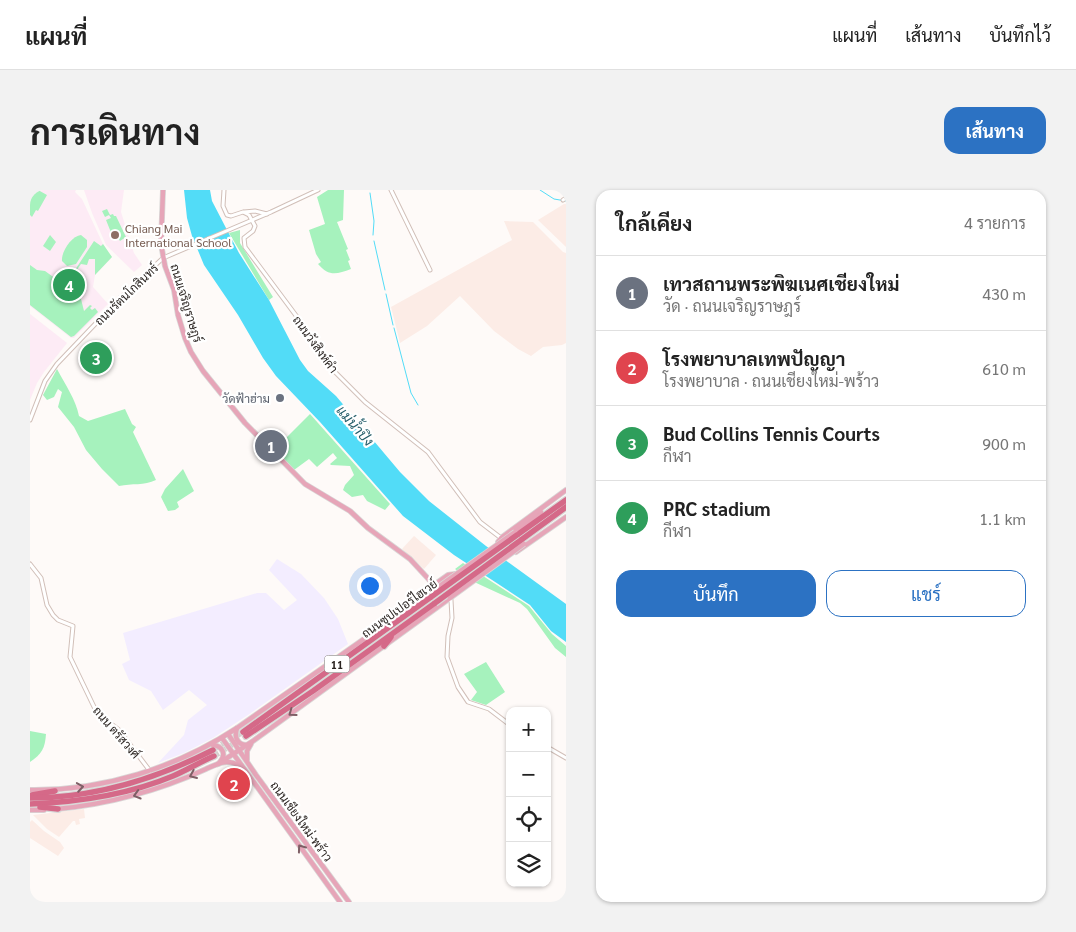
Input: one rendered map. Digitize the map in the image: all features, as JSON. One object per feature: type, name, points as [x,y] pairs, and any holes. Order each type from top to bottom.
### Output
[{"type":"highway","name":"ถนนซุปเปอร์ไฮเวย์","points":[[519,538],[566,500]]},
{"type":"highway","name":"ถนนซุปเปอร์ไฮเวย์","points":[[242,732],[398,621],[433,600],[519,538],[566,507]]},
{"type":"highway","name":"ถนนซุปเปอร์ไฮเวย์","points":[[242,732],[314,691],[396,632],[433,600]]},
{"type":"highway","points":[[377,630],[398,621]]},
{"type":"highway","points":[[384,646],[396,632]]},
{"type":"highway","points":[[30,797],[85,794],[132,783],[170,770],[212,750]]},
{"type":"highway","points":[[30,805],[113,794],[171,776],[212,750]]},
{"type":"highway","points":[[30,797],[55,791]]},
{"type":"highway","points":[[30,805],[58,809]]},
{"type":"main road","name":"ถนนเจริญราษฎร์","points":[[163,190],[161,244],[163,258],[174,290],[180,322],[191,352],[203,371],[240,418],[305,484],[350,511],[368,528],[410,560],[434,587]]},
{"type":"main road","points":[[565,492],[501,538],[498,542],[499,545],[513,553],[566,516]]},
{"type":"main road","points":[[371,656],[382,651],[449,601],[519,538],[565,492]]},
{"type":"main road","points":[[363,639],[379,624],[434,587],[519,538],[566,516]]},
{"type":"main road","points":[[30,810],[92,805],[135,796],[185,778],[218,763],[251,743],[469,587],[470,584],[453,574],[448,575],[235,736],[241,744],[251,743]]},
{"type":"main road","points":[[212,750],[228,734],[242,732]]},
{"type":"main road","name":"ถนนเชียงใหม่-พร้าว","points":[[228,734],[348,902]]},
{"type":"main road","name":"ถนนเชียงใหม่-พร้าว","points":[[222,738],[241,767],[340,902]]},
{"type":"main road","points":[[249,764],[246,752],[251,743]]},
{"type":"main road","points":[[30,790],[55,791],[105,783],[150,771],[212,750],[218,746],[222,749],[224,756],[218,763]]},
{"type":"main road","points":[[218,763],[231,761],[241,767]]},
{"type":"main road","points":[[311,862],[317,858]]},
{"type":"street","points":[[224,190],[223,206],[227,215],[231,216],[255,211],[267,214]]},
{"type":"street","name":"ถนนรัตนโกสินทร์","points":[[30,420],[45,381],[57,364],[121,297],[163,258],[318,190]]},
{"type":"street","points":[[391,190],[430,270]]},
{"type":"street","points":[[243,212],[248,214],[250,221]]},
{"type":"street","name":"ถนนวังสิงห์คำ","points":[[250,221],[255,227],[244,238],[245,247],[312,337],[325,360],[365,402],[428,452],[480,522],[501,538]]},
{"type":"street","name":"ถนน ตรัสวงศ์","points":[[30,564],[40,578],[47,605],[53,615],[58,620],[73,626],[70,657],[97,713],[118,729],[150,771]]},
{"type":"street","points":[[449,601],[452,618],[448,636],[447,658],[464,699],[470,704],[494,712],[506,722]]},
{"type":"street","points":[[551,749],[566,758]]},
{"type":"shaded area","points":[[30,190],[76,190],[75,192],[82,199],[103,244],[112,257],[95,275],[93,287],[108,304],[74,338],[71,338],[30,306]]},
{"type":"shaded area","name":"Chiang Mai International School","points":[[84,190],[124,190],[121,212],[134,253],[142,265],[134,272],[106,245]]},
{"type":"shaded area","points":[[566,204],[566,247],[538,220]]},
{"type":"shaded area","points":[[504,221],[533,222],[566,253],[566,343],[543,347],[531,356],[494,331],[460,296],[427,326],[400,343],[391,307],[512,240]]},
{"type":"shaded area","points":[[30,314],[67,343],[44,372],[30,400]]},
{"type":"shaded area","points":[[414,536],[436,555],[424,569],[402,549]]},
{"type":"shaded area","points":[[277,559],[301,574],[324,598],[338,619],[348,644],[213,738],[184,753],[158,763],[184,735],[188,720],[207,705],[189,690],[163,710],[151,691],[129,680],[122,664],[130,660],[123,633],[257,593],[266,593],[284,610],[297,600],[269,570]]},
{"type":"shaded area","points":[[84,809],[85,818],[79,819],[80,824],[76,825],[75,821],[73,821],[59,837],[47,829],[33,815]]},
{"type":"shaded area","points":[[32,820],[60,842],[64,848],[58,856],[30,838],[30,822]]},
{"type":"green space","points":[[34,190],[47,195],[38,211],[36,210],[32,217],[30,215],[30,197]]},
{"type":"green space","points":[[328,190],[344,190],[343,220],[337,222],[348,249],[346,250],[351,269],[337,273],[330,273],[318,264],[321,262],[316,254],[309,230],[325,224],[317,197]]},
{"type":"green space","points":[[107,209],[110,215],[116,216],[126,237],[120,241],[118,238],[114,240],[106,220],[111,218],[109,215],[105,217],[102,211]]},
{"type":"green space","points":[[240,230],[240,243],[273,297],[269,300],[229,233]]},
{"type":"green space","points":[[50,235],[56,242],[50,251],[43,246]]},
{"type":"green space","points":[[81,235],[87,240],[87,247],[76,264],[67,266],[62,261],[63,253],[74,238]]},
{"type":"green space","points":[[94,241],[101,246],[103,244],[112,257],[95,275],[95,259],[89,259],[87,265],[81,264],[76,271],[75,270]]},
{"type":"green space","points":[[30,265],[37,270],[45,271],[81,299],[84,311],[90,305],[92,310],[95,308],[98,312],[74,336],[71,337],[30,305]]},
{"type":"green space","points":[[103,346],[110,359],[89,370],[82,357]]},
{"type":"green space","points":[[57,369],[73,398],[79,416],[88,421],[125,409],[132,424],[136,427],[133,432],[156,480],[147,483],[119,486],[102,469],[86,450],[74,427],[58,407],[62,392],[58,389],[54,397],[47,400],[43,395]]},
{"type":"green space","points":[[310,414],[390,504],[385,510],[367,501],[363,495],[352,497],[343,490],[354,475],[350,466],[330,464],[337,458],[333,453],[317,467],[309,459],[294,470],[275,449]]},
{"type":"green space","points":[[183,469],[194,491],[177,502],[179,507],[168,511],[161,497],[165,489]]},
{"type":"green space","points":[[463,563],[529,606],[552,634],[566,646],[566,657],[555,648],[527,609],[520,603],[472,581],[455,569]]},
{"type":"green space","points":[[486,662],[505,692],[486,705],[471,700],[477,692],[464,674]]},
{"type":"green space","points":[[30,731],[46,734],[42,750],[30,762]]},
{"type":"water","name":"แม่น้ำปิง","points":[[184,190],[210,190],[212,201],[239,253],[269,300],[300,360],[308,371],[336,396],[400,472],[429,501],[486,546],[566,604],[566,642],[551,631],[530,605],[454,555],[403,516],[320,422],[276,376],[204,265],[187,218]]},
{"type":"waterway","points":[[540,190],[554,199],[566,201]]},
{"type":"waterway","points":[[370,193],[374,221],[373,235]]},
{"type":"waterway","points":[[374,241],[385,290]]},
{"type":"waterway","points":[[386,294],[393,325]]},
{"type":"waterway","points":[[394,328],[411,393],[418,405]]},
{"type":"tunnel","points":[[214,749],[243,732]]},
{"type":"tunnel","points":[[214,756],[246,736]]},
{"type":"place","name":"Chiang Mai International School","points":[[115,235]]},
{"type":"place","name":"PRC stadium","points":[[69,285]]},
{"type":"place","name":"Bud Collins Tennis Courts","points":[[96,358]]},
{"type":"place","name":"วัดฟ้าฮ่าม","points":[[280,398]]},
{"type":"place","name":"เทวสถานพระพิฆเนศเชียงใหม่","points":[[271,446]]},
{"type":"place","name":"โรงพยาบาลเทพปัญญา","points":[[234,784]]}]
